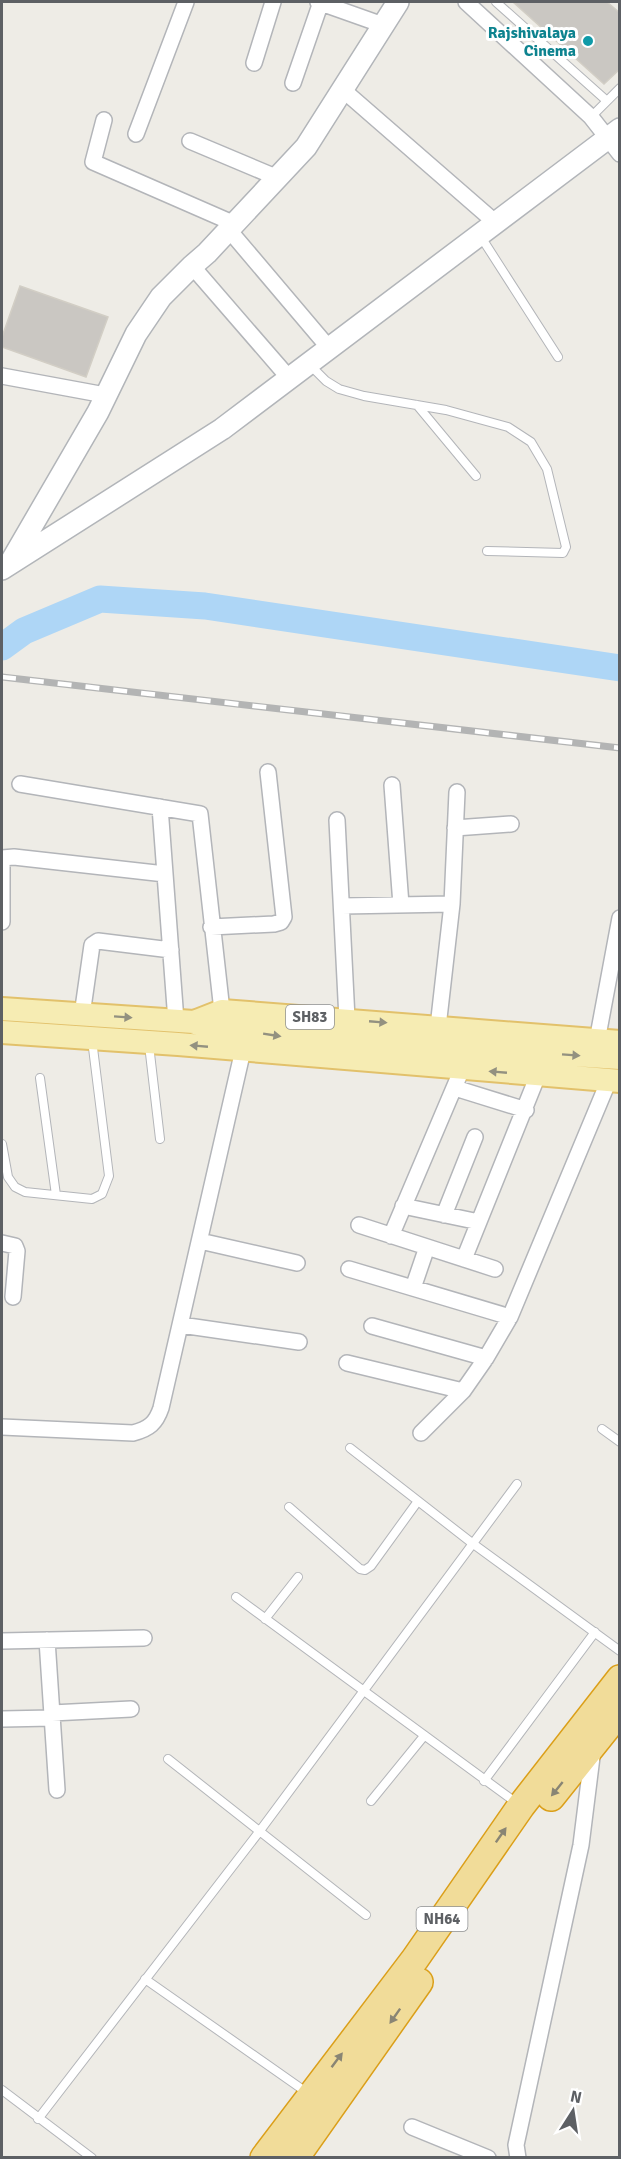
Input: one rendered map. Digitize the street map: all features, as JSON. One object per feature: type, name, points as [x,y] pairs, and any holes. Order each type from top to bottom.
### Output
[{"type":"highway","points":[[616,1694],[620,1662]]},
{"type":"highway","name":"NH64","points":[[295,2157],[538,1813],[594,1743],[616,1694]]},
{"type":"highway","name":"NH64","points":[[264,2157],[415,1959],[521,1806],[616,1694]]},
{"type":"main road","name":"SH83","points":[[2,1010],[185,1022],[222,1011],[608,1041]]},
{"type":"main road","points":[[185,1022],[302,1040],[375,1042],[620,1059]]},
{"type":"main road","name":"SH83","points":[[2,1032],[243,1050],[459,1078],[538,1075],[614,1081]]},
{"type":"street","points":[[136,134],[186,2]]},
{"type":"street","points":[[254,63],[273,2]]},
{"type":"street","points":[[293,83],[320,2],[383,25]]},
{"type":"street","points":[[6,566],[98,412],[136,334],[161,297],[207,254],[306,147],[398,2]]},
{"type":"street","points":[[6,566],[222,429],[488,229],[616,140],[466,2]]},
{"type":"street","points":[[342,89],[488,229]]},
{"type":"street","points":[[104,120],[93,162],[232,227],[329,348]]},
{"type":"street","points":[[190,141],[278,178]]},
{"type":"street","points":[[192,266],[289,378]]},
{"type":"street","points":[[2,376],[105,395]]},
{"type":"street","points":[[211,927],[274,924],[280,922],[284,917],[268,772]]},
{"type":"street","points":[[20,784],[200,814],[222,1011]]},
{"type":"street","points":[[392,785],[401,905]]},
{"type":"street","points":[[438,1027],[452,904],[457,792]]},
{"type":"street","points":[[160,807],[171,950],[185,1022]]},
{"type":"street","points":[[337,820],[347,1019]]},
{"type":"street","points":[[455,828],[511,824]]},
{"type":"street","points":[[2,922],[2,858],[14,857],[165,874]]},
{"type":"street","points":[[342,906],[452,904]]},
{"type":"street","points":[[608,1041],[620,918]]},
{"type":"street","points":[[82,1015],[92,945],[98,941],[171,950]]},
{"type":"street","points":[[2,1427],[133,1433],[150,1427],[157,1419],[162,1408],[243,1050]]},
{"type":"street","points":[[464,1259],[526,1110],[538,1075]]},
{"type":"street","points":[[391,1236],[459,1078],[526,1110]]},
{"type":"street","points":[[422,1433],[463,1391],[486,1359],[510,1317],[614,1081]]},
{"type":"street","points":[[444,1215],[475,1137]]},
{"type":"street","points":[[403,1206],[479,1222]]},
{"type":"street","points":[[359,1226],[495,1269]]},
{"type":"street","points":[[200,1241],[297,1263]]},
{"type":"street","points":[[2,1243],[15,1246],[18,1251],[13,1297]]},
{"type":"street","points":[[413,1288],[427,1247]]},
{"type":"street","points":[[349,1269],[510,1317]]},
{"type":"street","points":[[181,1325],[299,1342]]},
{"type":"street","points":[[372,1326],[486,1359]]},
{"type":"street","points":[[347,1363],[463,1391]]},
{"type":"street","points":[[2,1641],[144,1638]]},
{"type":"street","points":[[47,1640],[57,1790]]},
{"type":"street","points":[[2,1719],[131,1709]]},
{"type":"street","points":[[412,2127],[490,2157],[517,2155],[516,2145],[581,1845],[594,1743]]},
{"type":"lane","points":[[496,2],[608,101]]},
{"type":"lane","points":[[591,117],[620,88]]},
{"type":"lane","points":[[488,229],[558,357]]},
{"type":"lane","points":[[309,364],[326,381],[339,389],[364,396],[446,410],[508,427],[531,442],[547,469],[566,538],[566,547],[563,553],[487,551]]},
{"type":"lane","points":[[417,405],[476,476]]},
{"type":"lane","points":[[2,1144],[8,1177],[15,1187],[25,1192],[92,1198],[102,1194],[109,1176],[92,1038]]},
{"type":"lane","points":[[148,1042],[160,1139]]},
{"type":"lane","points":[[40,1078],[56,1195]]},
{"type":"lane","points":[[602,1429],[620,1443]]},
{"type":"lane","points":[[350,1448],[472,1543],[620,1651]]},
{"type":"lane","points":[[38,2119],[259,1832],[517,1484]]},
{"type":"lane","points":[[289,1507],[360,1569],[366,1570],[418,1501]]},
{"type":"lane","points":[[265,1619],[298,1577]]},
{"type":"lane","points":[[236,1597],[521,1806]]},
{"type":"lane","points":[[484,1780],[595,1632]]},
{"type":"lane","points":[[371,1801],[424,1736]]},
{"type":"lane","points":[[168,1759],[366,1915]]},
{"type":"lane","points":[[146,1979],[310,2095]]},
{"type":"lane","points":[[2,2091],[92,2157]]},
{"type":"building","name":"Rajshivalaya Cinema","points":[[513,2],[607,2],[620,13],[620,69],[604,84]]},
{"type":"building","points":[[20,286],[108,317],[86,377],[2,347],[2,337]]},
{"type":"waterway","points":[[2,647],[24,631],[100,599],[205,606],[620,668]]},
{"type":"railway","points":[[2,677],[620,748]]},
{"type":"place","name":"Rajshivalaya Cinema","points":[[588,41]]}]
